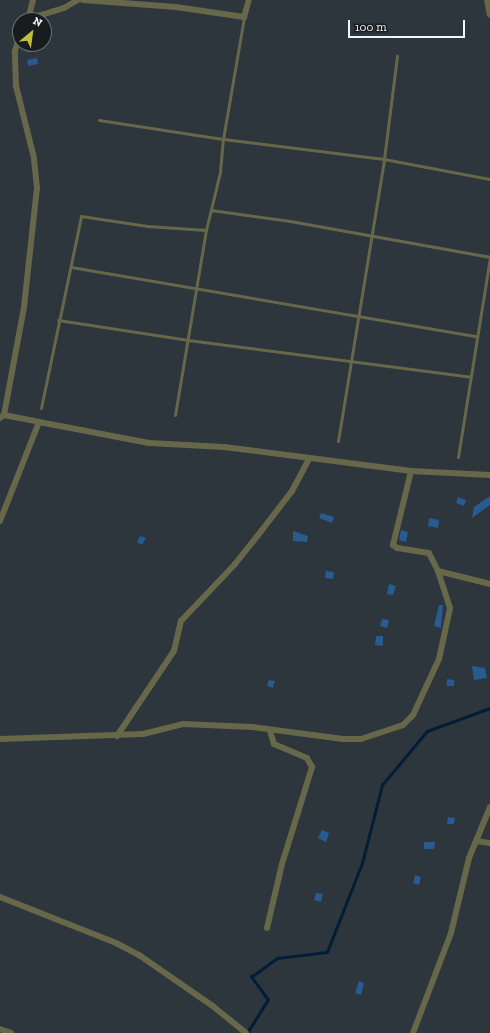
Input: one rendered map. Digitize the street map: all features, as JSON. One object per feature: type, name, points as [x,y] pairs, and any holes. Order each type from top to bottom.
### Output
[{"type":"street","points":[[30,12],[33,0]]},
{"type":"street","points":[[52,12],[64,8],[78,0]]},
{"type":"street","points":[[83,0],[176,7],[244,17],[249,0]]},
{"type":"street","points":[[487,0],[490,15]]},
{"type":"street","points":[[14,52],[16,86],[34,158],[37,188],[24,307],[2,416],[149,443],[224,447],[410,471],[490,475]]},
{"type":"street","points":[[0,520],[39,422]]},
{"type":"street","points":[[117,736],[174,651],[181,621],[235,564],[262,530],[292,491],[309,459]]},
{"type":"street","points":[[0,739],[143,734],[183,724],[270,730],[332,739],[361,739],[390,730],[410,719],[439,659],[450,614],[438,571],[429,553],[397,548],[393,545],[410,471]]},
{"type":"street","points":[[438,571],[490,584]]},
{"type":"street","points":[[267,928],[282,864],[312,767],[307,758],[274,744],[270,730]]},
{"type":"street","points":[[413,1033],[451,933],[476,840],[490,807]]},
{"type":"street","points":[[476,840],[490,843]]},
{"type":"street","points":[[0,897],[116,942],[139,955],[246,1033]]},
{"type":"street","points":[[0,1029],[11,1033]]},
{"type":"lane","points":[[175,415],[206,230],[220,172],[223,140],[244,17]]},
{"type":"lane","points":[[338,441],[370,236],[384,159],[397,56]]},
{"type":"lane","points":[[99,120],[223,140],[384,159],[490,179]]},
{"type":"lane","points":[[211,210],[290,221],[490,257],[476,336],[458,457]]},
{"type":"lane","points":[[41,408],[58,320],[71,267],[81,216],[147,226],[206,230]]},
{"type":"lane","points":[[71,267],[476,336]]},
{"type":"lane","points":[[58,320],[188,340],[351,360],[471,377]]},
{"type":"building","points":[[37,58],[38,64],[28,66],[27,60]]},
{"type":"building","points":[[490,496],[490,505],[472,518],[474,507]]},
{"type":"building","points":[[458,497],[466,500],[464,506],[456,503]]},
{"type":"building","points":[[321,513],[334,517],[332,523],[319,518]]},
{"type":"building","points":[[429,518],[439,520],[438,528],[428,526]]},
{"type":"building","points":[[401,530],[408,532],[406,542],[399,540]]},
{"type":"building","points":[[293,531],[308,536],[307,542],[293,541]]},
{"type":"building","points":[[140,536],[146,538],[142,545],[137,542]]},
{"type":"building","points":[[326,571],[334,572],[333,579],[325,578]]},
{"type":"building","points":[[389,584],[396,586],[393,595],[387,594]]},
{"type":"building","points":[[439,605],[443,605],[441,628],[434,626]]},
{"type":"building","points":[[382,619],[389,620],[387,628],[380,626]]},
{"type":"building","points":[[376,636],[383,636],[383,646],[375,645]]},
{"type":"building","points":[[472,666],[485,668],[487,678],[474,680]]},
{"type":"building","points":[[447,679],[454,680],[454,686],[447,686]]},
{"type":"building","points":[[269,680],[275,681],[273,688],[267,686]]},
{"type":"building","points":[[448,817],[455,818],[454,824],[447,824]]},
{"type":"building","points":[[322,830],[329,833],[326,842],[318,838]]},
{"type":"building","points":[[424,842],[435,842],[434,849],[424,849]]},
{"type":"building","points":[[415,875],[421,877],[419,885],[413,883]]},
{"type":"building","points":[[316,893],[323,894],[321,902],[314,900]]},
{"type":"building","points":[[359,981],[364,983],[361,995],[355,993]]},
{"type":"waterway","points":[[247,1033],[268,1000],[251,977],[277,958],[327,952],[362,863],[382,785],[427,731],[490,708]]}]
